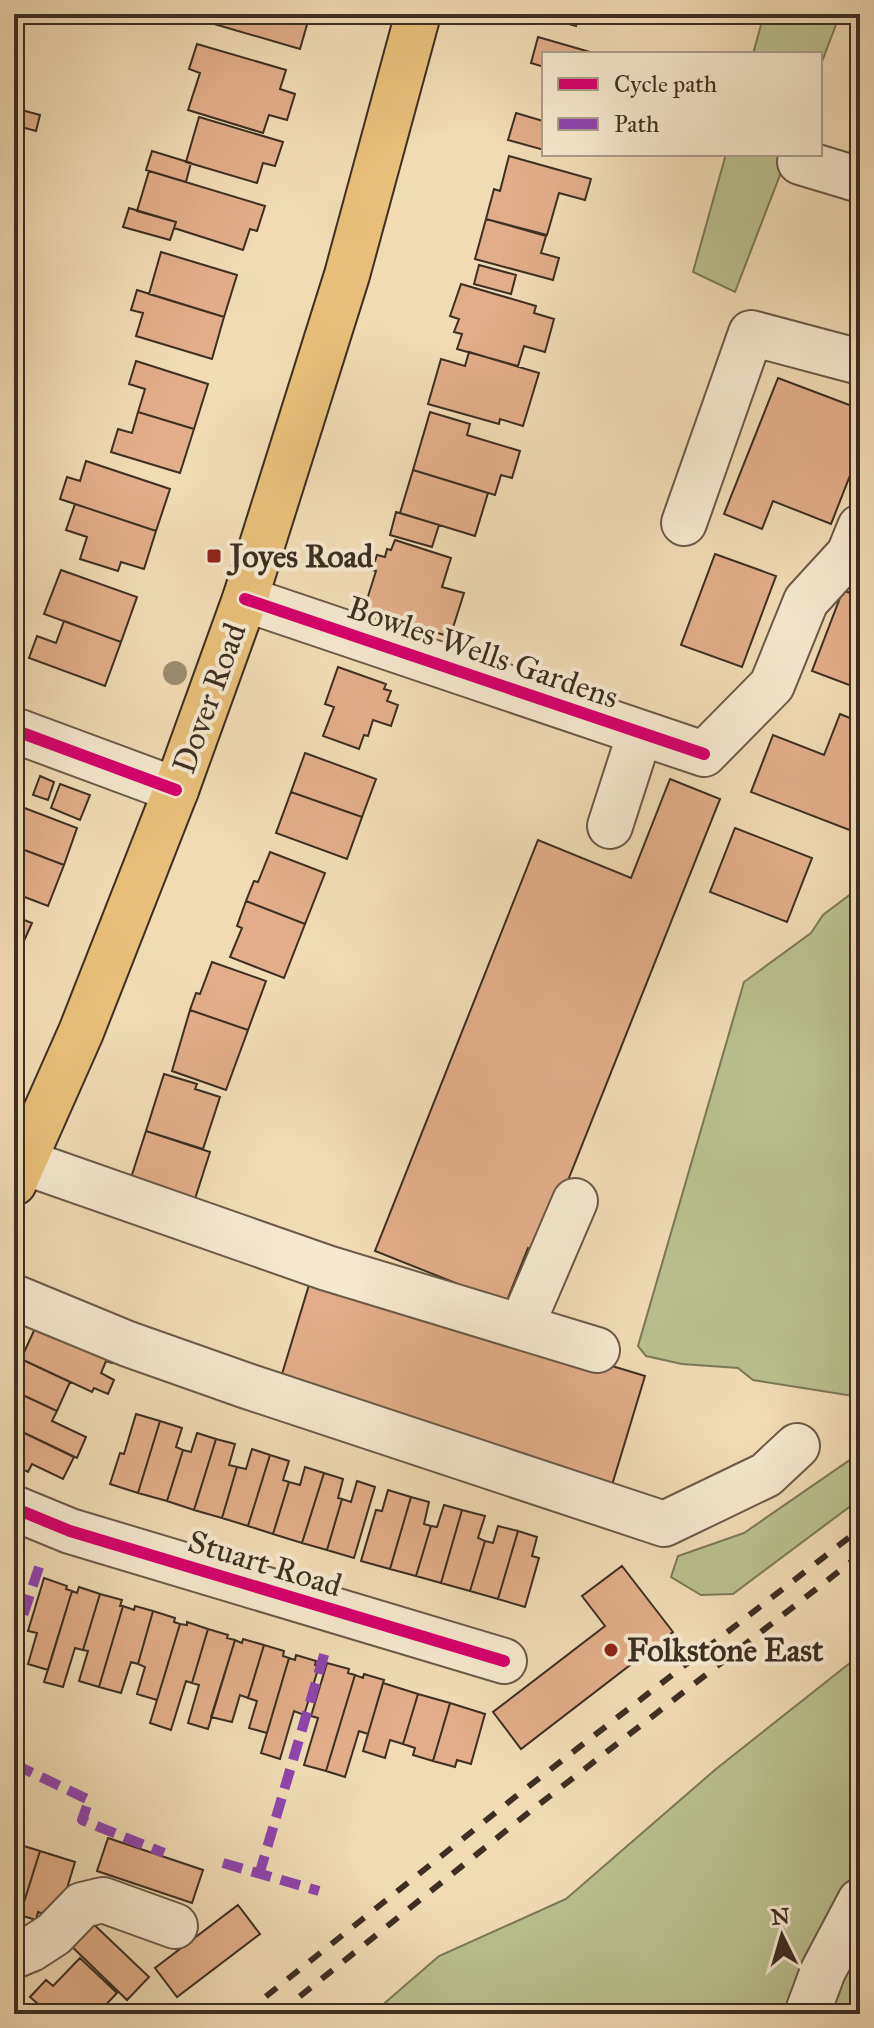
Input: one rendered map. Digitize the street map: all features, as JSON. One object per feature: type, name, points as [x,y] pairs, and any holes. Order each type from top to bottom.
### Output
[{"type":"main road","name":"Dover Road","points":[[19,1172],[81,1032],[176,790],[245,599],[347,275],[418,14]]},
{"type":"street","points":[[800,162],[860,180]]},
{"type":"street","points":[[684,523],[751,333],[860,362]]},
{"type":"street","name":"Bowles Wells Gardens","points":[[245,599],[704,754],[772,685],[806,601],[849,554],[860,527]]},
{"type":"street","points":[[14,730],[176,790]]},
{"type":"street","points":[[610,826],[640,733]]},
{"type":"street","points":[[19,1172],[597,1350]]},
{"type":"street","points":[[521,1327],[575,1201]]},
{"type":"street","points":[[14,1297],[128,1344],[247,1386],[597,1499],[664,1524],[766,1475],[797,1446]]},
{"type":"street","name":"Stuart Road","points":[[14,1508],[70,1531],[504,1661]]},
{"type":"street","points":[[14,1956],[54,1934],[82,1905],[103,1900],[175,1926]]},
{"type":"street","points":[[807,2014],[823,1971],[860,1901]]},
{"type":"green space","points":[[764,14],[840,14],[822,62],[822,52],[754,52]]},
{"type":"green space","points":[[725,156],[787,156],[735,292],[693,272]]},
{"type":"green space","points":[[860,887],[860,1397],[753,1380],[738,1368],[682,1364],[646,1356],[638,1346],[744,982],[811,933],[823,915]]},
{"type":"green space","points":[[860,1453],[860,1499],[733,1594],[701,1595],[671,1577],[678,1556],[744,1533]]},
{"type":"green space","points":[[860,1655],[860,2014],[372,2014],[439,1956],[566,1899],[716,1769]]},
{"type":"building","points":[[206,14],[310,14],[300,49],[204,21]]},
{"type":"building","points":[[541,14],[579,14],[576,26]]},
{"type":"building","points":[[538,37],[590,52],[542,52],[542,66],[531,63]]},
{"type":"building","points":[[197,44],[286,70],[280,89],[295,94],[287,120],[269,115],[263,133],[188,110],[200,73],[189,69]]},
{"type":"building","points":[[14,108],[40,115],[36,131],[14,125]]},
{"type":"building","points":[[516,113],[542,121],[542,149],[508,140]]},
{"type":"building","points":[[199,117],[283,142],[275,166],[263,163],[257,183],[186,162]]},
{"type":"building","points":[[152,151],[191,163],[186,182],[146,170]]},
{"type":"building","points":[[509,156],[591,179],[585,200],[559,193],[547,235],[486,219],[494,189],[500,191]]},
{"type":"building","points":[[149,171],[265,206],[257,231],[250,229],[243,250],[174,228],[176,222],[137,211]]},
{"type":"building","points":[[129,208],[176,222],[170,240],[123,227]]},
{"type":"building","points":[[486,219],[546,236],[541,253],[559,258],[553,280],[475,259]]},
{"type":"building","points":[[161,252],[237,275],[224,317],[149,294]]},
{"type":"building","points":[[479,265],[516,275],[511,294],[474,284]]},
{"type":"building","points":[[461,284],[536,306],[534,313],[554,319],[545,352],[524,346],[518,366],[457,349],[462,334],[454,332],[459,319],[450,316]]},
{"type":"building","points":[[137,290],[224,317],[212,359],[136,336],[143,313],[131,310]]},
{"type":"building","points":[[469,352],[539,373],[523,426],[500,419],[499,424],[428,404],[441,359],[465,366]]},
{"type":"building","points":[[136,361],[208,384],[194,429],[138,412],[145,389],[129,384]]},
{"type":"building","points":[[778,378],[860,409],[860,450],[831,524],[773,501],[762,529],[724,514]]},
{"type":"building","points":[[138,412],[194,429],[180,473],[111,452],[118,429],[132,433]]},
{"type":"building","points":[[430,412],[470,424],[467,435],[520,451],[512,478],[501,475],[495,495],[413,470]]},
{"type":"building","points":[[86,461],[170,489],[156,531],[60,499],[67,477],[80,481]]},
{"type":"building","points":[[413,470],[488,493],[475,536],[400,513]]},
{"type":"building","points":[[75,504],[156,531],[144,569],[121,562],[118,571],[80,559],[87,537],[66,530]]},
{"type":"building","points":[[396,512],[439,525],[432,547],[390,535]]},
{"type":"building","points":[[395,540],[451,558],[442,587],[464,593],[450,637],[364,609],[376,571],[372,570],[377,555],[385,557]]},
{"type":"building","points":[[715,554],[776,576],[742,667],[681,645]]},
{"type":"building","points":[[61,570],[137,597],[121,642],[44,614]]},
{"type":"building","points":[[843,590],[860,597],[860,689],[812,671]]},
{"type":"building","points":[[64,621],[121,642],[105,686],[29,658],[37,636],[56,643]]},
{"type":"building","points":[[338,667],[386,684],[384,689],[391,691],[387,701],[398,705],[391,726],[373,720],[368,736],[364,735],[359,749],[323,736],[334,707],[325,704]]},
{"type":"building","points":[[840,714],[860,722],[860,834],[751,792],[773,735],[824,755]]},
{"type":"building","points":[[305,753],[376,779],[362,817],[291,792]]},
{"type":"building","points":[[40,776],[54,782],[48,800],[33,795]]},
{"type":"building","points":[[670,779],[720,799],[539,1253],[528,1248],[506,1303],[375,1251],[538,840],[631,878]]},
{"type":"building","points":[[60,784],[90,795],[80,820],[51,808]]},
{"type":"building","points":[[291,792],[362,817],[347,859],[276,833]]},
{"type":"building","points":[[14,804],[77,828],[64,865],[14,846]]},
{"type":"building","points":[[735,828],[812,858],[787,922],[710,892]]},
{"type":"building","points":[[14,846],[64,865],[48,906],[14,893]]},
{"type":"building","points":[[270,852],[325,873],[305,924],[246,901],[254,881],[258,882]]},
{"type":"building","points":[[246,901],[305,924],[284,978],[230,957],[242,928],[237,926]]},
{"type":"building","points":[[14,916],[32,923],[14,963]]},
{"type":"building","points":[[212,962],[266,981],[248,1030],[190,1010],[196,993],[200,994]]},
{"type":"building","points":[[190,1010],[248,1030],[226,1090],[172,1071]]},
{"type":"building","points":[[164,1074],[197,1084],[195,1089],[220,1097],[203,1149],[146,1131]]},
{"type":"building","points":[[146,1131],[210,1152],[193,1205],[129,1184]]},
{"type":"building","points":[[312,1275],[645,1376],[612,1485],[279,1384]]},
{"type":"building","points":[[37,1324],[118,1351],[112,1363],[106,1361],[101,1373],[114,1380],[108,1394],[94,1388],[92,1392],[21,1359]]},
{"type":"building","points":[[21,1359],[70,1382],[57,1411],[14,1391],[14,1374]]},
{"type":"building","points":[[14,1391],[57,1411],[52,1421],[86,1437],[77,1458],[14,1428]]},
{"type":"building","points":[[136,1414],[160,1421],[138,1493],[110,1484],[120,1453],[124,1454]]},
{"type":"building","points":[[160,1421],[182,1428],[176,1447],[183,1450],[167,1501],[138,1493]]},
{"type":"building","points":[[14,1428],[74,1457],[63,1479],[32,1464],[28,1472],[14,1465]]},
{"type":"building","points":[[197,1433],[216,1439],[194,1510],[167,1501],[183,1450],[191,1452]]},
{"type":"building","points":[[216,1439],[235,1444],[229,1465],[237,1467],[222,1518],[194,1510]]},
{"type":"building","points":[[252,1449],[270,1455],[248,1526],[222,1518],[237,1467],[246,1469]]},
{"type":"building","points":[[270,1455],[289,1461],[283,1480],[289,1482],[273,1534],[248,1526]]},
{"type":"building","points":[[305,1467],[324,1473],[302,1543],[273,1534],[289,1482],[300,1485]]},
{"type":"building","points":[[324,1473],[343,1479],[338,1498],[342,1499],[327,1550],[302,1543]]},
{"type":"building","points":[[357,1481],[375,1487],[354,1558],[327,1550],[342,1499],[351,1502]]},
{"type":"building","points":[[388,1490],[411,1497],[390,1569],[361,1561],[376,1510],[382,1511]]},
{"type":"building","points":[[411,1497],[429,1502],[424,1524],[431,1526],[416,1576],[390,1569]]},
{"type":"building","points":[[444,1505],[462,1510],[441,1583],[416,1576],[431,1526],[437,1527]]},
{"type":"building","points":[[462,1510],[485,1516],[478,1538],[485,1541],[470,1591],[441,1583]]},
{"type":"building","points":[[498,1526],[518,1531],[498,1599],[470,1591],[485,1541],[493,1543]]},
{"type":"building","points":[[518,1531],[537,1537],[532,1556],[539,1558],[525,1607],[498,1599]]},
{"type":"building","name":"Folkstone East","points":[[622,1566],[673,1632],[521,1749],[493,1712],[605,1626],[582,1596]]},
{"type":"building","points":[[44,1578],[67,1586],[66,1589],[72,1591],[48,1670],[28,1664],[37,1633],[28,1631]]},
{"type":"building","points":[[79,1587],[100,1594],[83,1650],[75,1648],[63,1687],[44,1682],[72,1591],[77,1593]]},
{"type":"building","points":[[100,1594],[122,1600],[120,1606],[123,1606],[99,1687],[79,1681],[88,1651],[83,1650]]},
{"type":"building","points":[[123,1606],[153,1611],[138,1664],[131,1662],[121,1693],[99,1687]]},
{"type":"building","points":[[153,1611],[175,1618],[174,1622],[180,1624],[157,1700],[137,1694],[145,1667],[138,1664]]},
{"type":"building","points":[[187,1622],[208,1629],[192,1683],[186,1681],[171,1730],[150,1723],[180,1624],[187,1625]]},
{"type":"building","points":[[208,1629],[235,1640],[208,1729],[188,1723],[199,1685],[192,1683]]},
{"type":"building","points":[[243,1639],[264,1645],[248,1698],[240,1695],[232,1722],[211,1717],[235,1640],[242,1643]]},
{"type":"building","points":[[264,1645],[284,1651],[283,1656],[289,1658],[267,1733],[249,1728],[257,1701],[248,1698]]},
{"type":"building","points":[[296,1655],[316,1661],[315,1665],[319,1666],[304,1715],[294,1711],[280,1759],[261,1753],[289,1658],[295,1660]]},
{"type":"building","points":[[327,1663],[349,1669],[348,1673],[355,1675],[326,1771],[304,1765],[318,1718],[311,1716]]},
{"type":"building","points":[[364,1674],[384,1680],[368,1734],[359,1731],[345,1777],[326,1771],[355,1675],[363,1678]]},
{"type":"building","points":[[383,1683],[418,1694],[403,1744],[390,1740],[385,1758],[363,1751]]},
{"type":"building","points":[[418,1694],[450,1703],[433,1761],[413,1755],[415,1748],[403,1744]]},
{"type":"building","points":[[450,1703],[485,1714],[471,1764],[457,1760],[455,1767],[433,1761]]},
{"type":"building","points":[[108,1838],[203,1870],[192,1903],[97,1871]]},
{"type":"building","points":[[14,1843],[40,1851],[20,1915],[14,1913]]},
{"type":"building","points":[[40,1851],[75,1862],[58,1918],[38,1912],[36,1920],[20,1915]]},
{"type":"building","points":[[238,1905],[260,1934],[177,1997],[155,1968]]},
{"type":"building","points":[[86,1917],[149,1977],[127,2000],[64,1939]]},
{"type":"building","points":[[80,1958],[117,1993],[97,2014],[26,2014],[37,2003],[30,1997],[46,1980],[53,1986]]},
{"type":"railway","points":[[244,2014],[515,1797],[860,1529]]},
{"type":"railway","points":[[278,2014],[528,1813],[860,1555]]},
{"type":"marked path","points":[[14,1643],[42,1558]]},
{"type":"marked path","points":[[259,1875],[327,1645]]},
{"type":"marked path","points":[[14,1764],[89,1800],[82,1820],[164,1853]]},
{"type":"marked path","points":[[223,1863],[319,1891]]},
{"type":"cycle path","points":[[245,599],[704,754]]},
{"type":"cycle path","points":[[14,730],[176,790]]},
{"type":"cycle path","points":[[14,1508],[70,1531],[504,1661]]},
{"type":"place","name":"Joyes Road","points":[[214,556]]},
{"type":"place","name":"Folkstone East","points":[[611,1650]]}]
